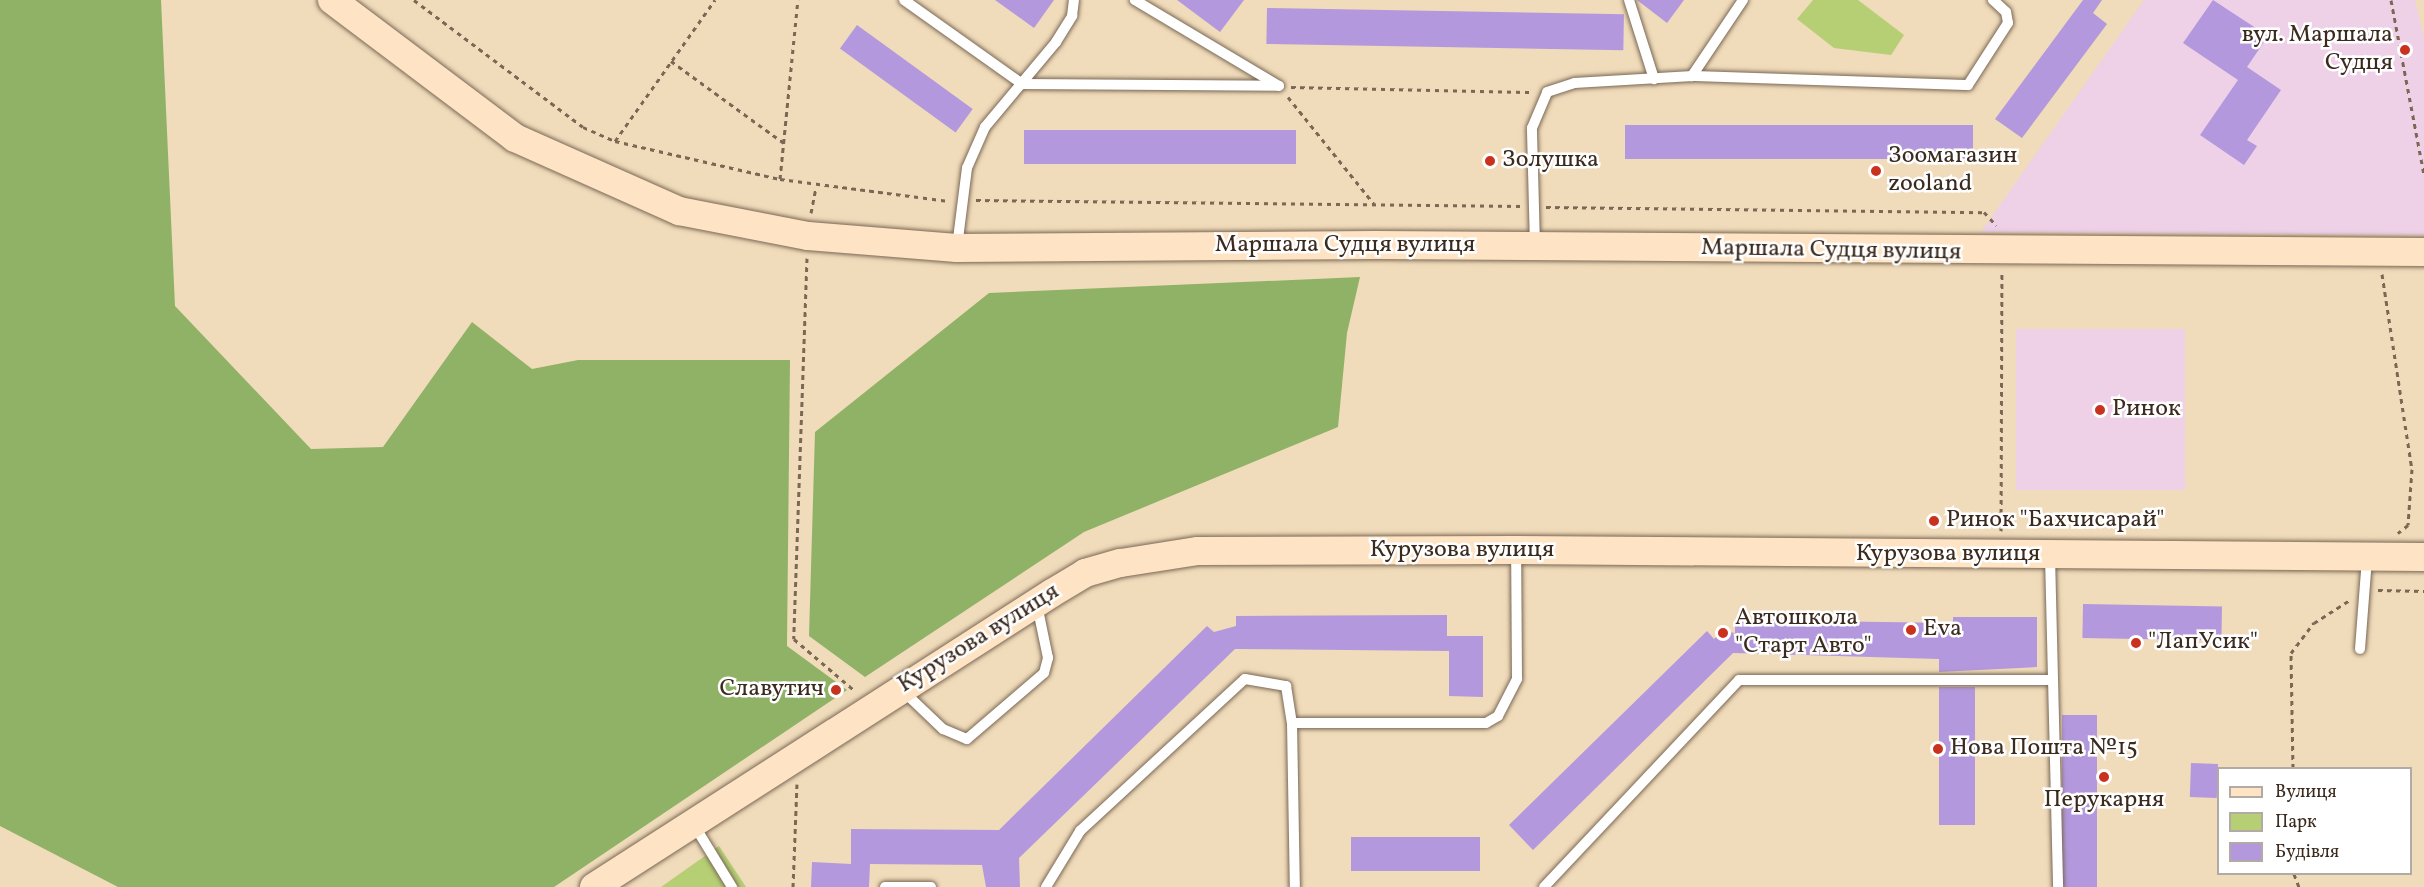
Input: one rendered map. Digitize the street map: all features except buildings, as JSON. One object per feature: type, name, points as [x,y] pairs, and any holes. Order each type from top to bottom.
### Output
[{"type":"street","name":"Маршала Судця вулиця","points":[[332,0],[515,138],[679,211],[808,237],[957,249],[1535,248],[2424,252]]},
{"type":"street","name":"Курузова вулиця","points":[[594,887],[900,688],[1085,573],[1198,551],[1516,550],[2050,556],[2424,557]]},
{"type":"lane","points":[[904,0],[1022,84],[1279,86]]},
{"type":"lane","points":[[957,249],[967,168],[985,128],[1063,31],[1074,0]]},
{"type":"lane","points":[[1135,0],[1279,86]]},
{"type":"lane","points":[[1629,0],[1654,79]]},
{"type":"lane","points":[[1692,76],[1743,0]]},
{"type":"lane","points":[[1535,248],[1532,128],[1547,92],[1575,82],[1692,76],[1968,85],[2008,23],[2006,12],[1993,0]]},
{"type":"lane","points":[[1292,723],[1486,723],[1498,716],[1517,679],[1516,550]]},
{"type":"lane","points":[[2050,556],[2050,680],[2058,887]]},
{"type":"lane","points":[[2360,649],[2367,557]]},
{"type":"lane","points":[[900,688],[943,729],[967,739],[1044,673],[1048,658],[1037,602]]},
{"type":"lane","points":[[1046,887],[1080,831],[1239,682],[1251,678],[1286,686],[1292,723],[1295,887]]},
{"type":"lane","points":[[1544,887],[1739,680],[2050,680]]},
{"type":"lane","points":[[692,822],[732,887]]},
{"type":"lane","points":[[885,887],[931,887]]},
{"type":"path","points":[[414,0],[583,127],[615,141],[715,0]]},
{"type":"path","points":[[780,179],[798,0]]},
{"type":"path","points":[[2391,0],[2424,175]]},
{"type":"path","points":[[671,61],[784,143]]},
{"type":"path","points":[[1279,86],[1547,92]]},
{"type":"path","points":[[1279,86],[1375,205]]},
{"type":"path","points":[[816,186],[808,237],[794,639],[857,688],[850,696]]},
{"type":"path","points":[[2367,557],[2408,525],[2412,469],[2379,251]]},
{"type":"path","points":[[2293,767],[2291,652],[2314,623],[2365,590],[2424,591]]},
{"type":"path","points":[[793,887],[799,753]]},
{"type":"shaded area","points":[[2144,0],[2415,0],[2424,38],[2424,235],[1981,232]]},
{"type":"shaded area","name":"Ринок","points":[[2016,329],[2185,329],[2185,490],[2016,490]]},
{"type":"green space","points":[[0,0],[161,0],[175,306],[311,449],[383,447],[472,322],[532,369],[578,360],[790,360],[787,646],[847,690],[554,887],[118,887],[0,826]]},
{"type":"green space","points":[[1813,0],[1858,0],[1904,35],[1891,55],[1834,48],[1797,19]]},
{"type":"green space","points":[[1360,277],[1347,333],[1338,427],[1084,532],[865,677],[809,636],[815,432],[989,293]]},
{"type":"green space","points":[[719,846],[746,887],[661,887]]},
{"type":"place","name":"вул. Маршала Судця","points":[[2405,50]]},
{"type":"place","name":"Золушка","points":[[1490,161]]},
{"type":"place","name":"Зоомагазин zooland","points":[[1876,171]]},
{"type":"place","name":"Ринок","points":[[2100,410]]},
{"type":"place","name":"Ринок \"Бахчисарай\"","points":[[1934,521]]},
{"type":"place","name":"Eva","points":[[1911,630]]},
{"type":"place","name":"Автошкола \"Старт Авто\"","points":[[1723,633]]},
{"type":"place","name":"\"ЛапУсик\"","points":[[2136,643]]},
{"type":"place","name":"Славутич","points":[[836,690]]},
{"type":"place","name":"Нова Пошта №15","points":[[1938,749]]},
{"type":"place","name":"Перукарня","points":[[2104,777]]}]
